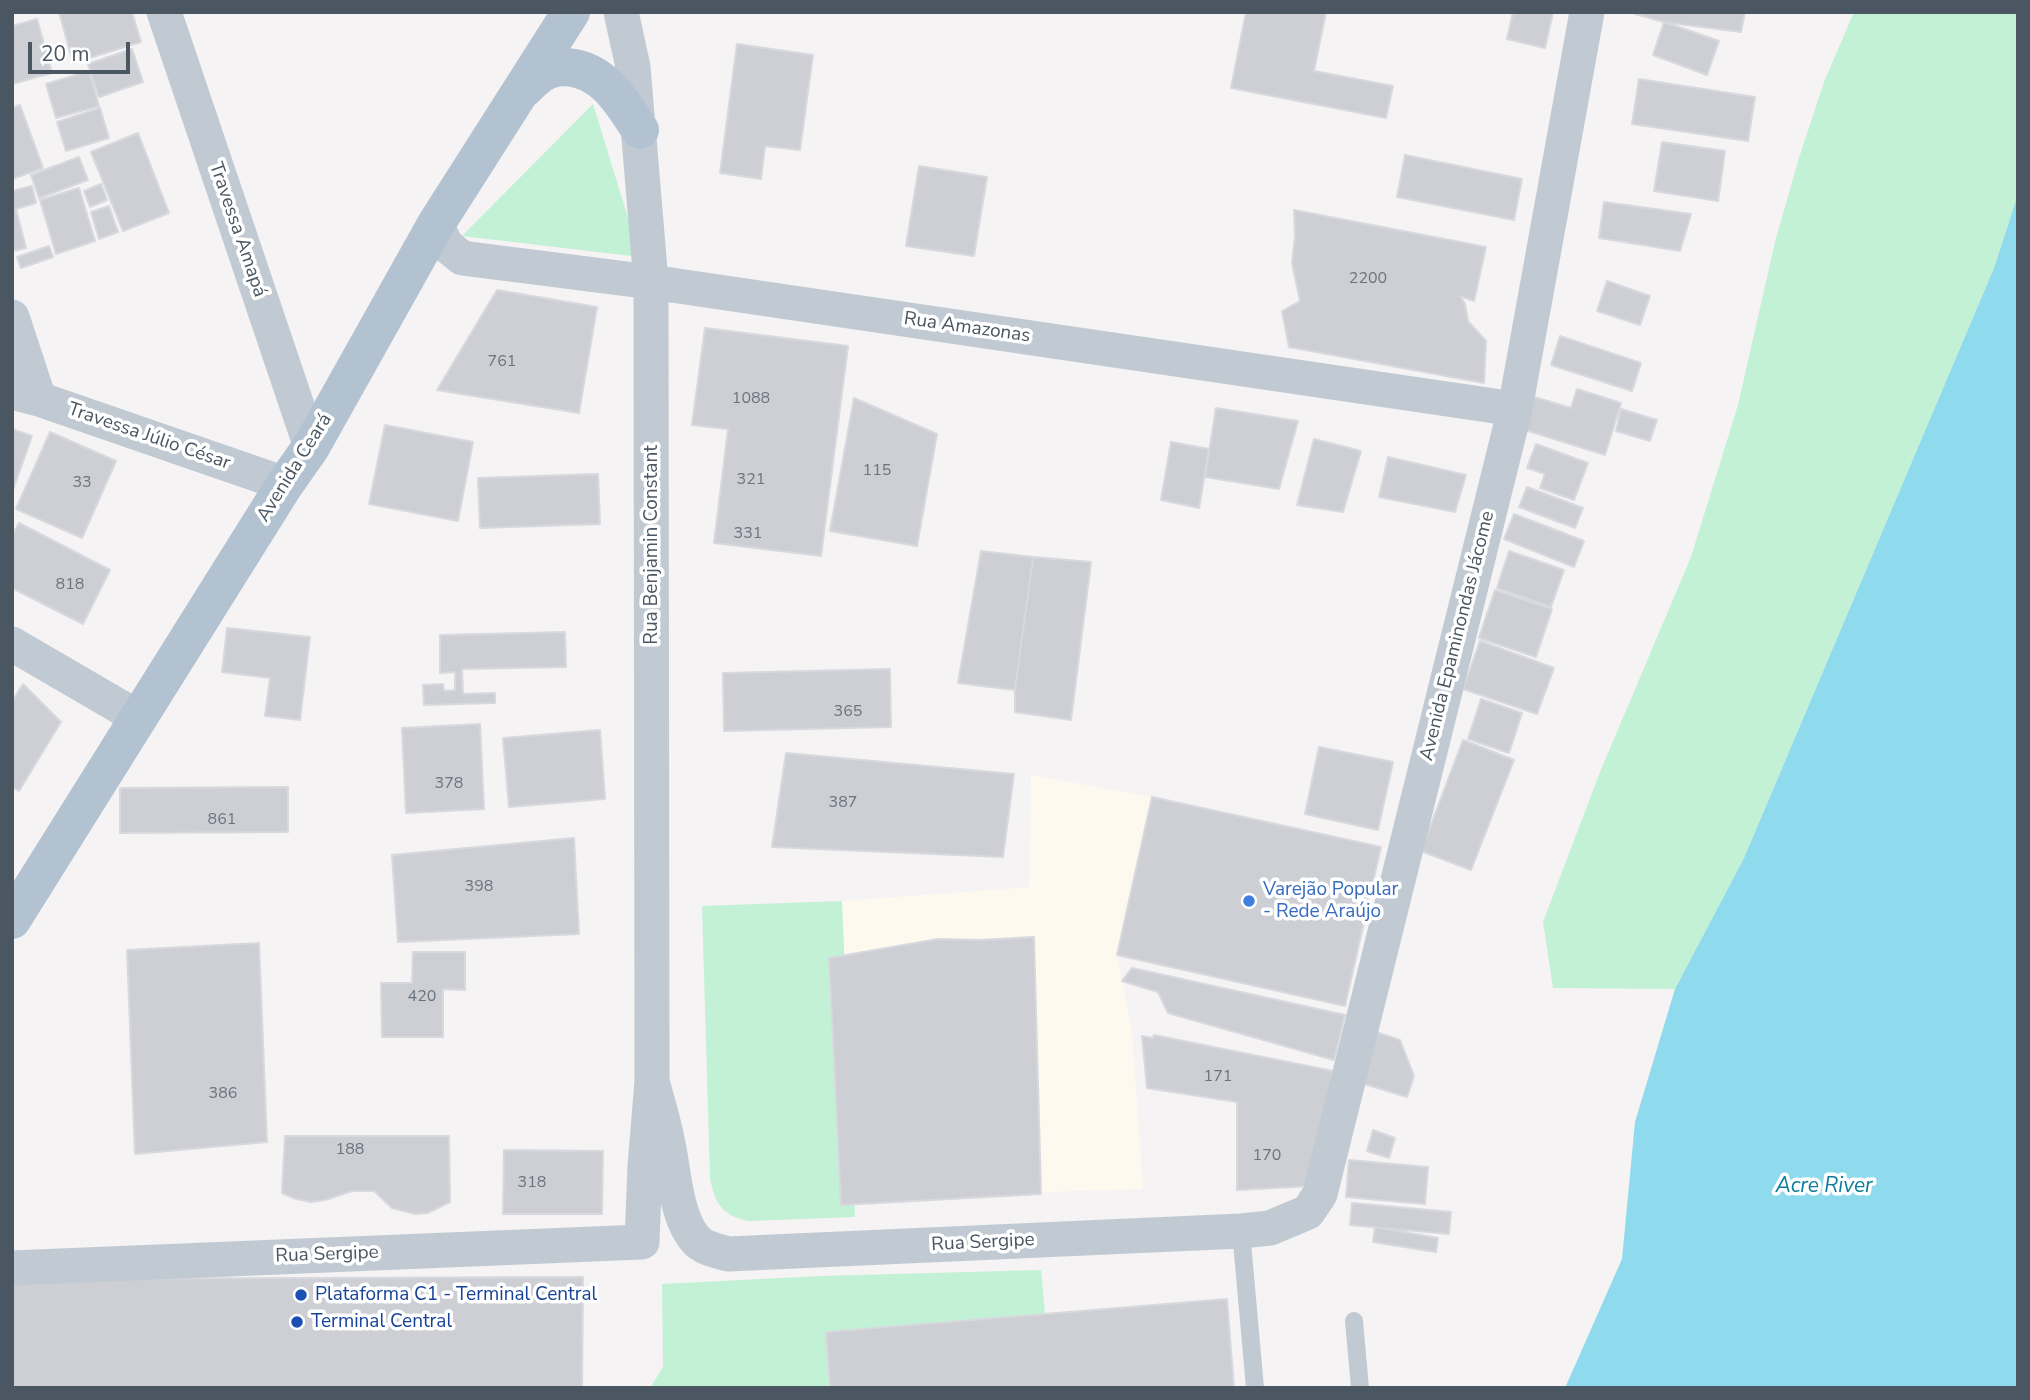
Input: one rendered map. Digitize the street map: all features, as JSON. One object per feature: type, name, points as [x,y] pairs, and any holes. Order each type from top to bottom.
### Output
[{"type":"main road","name":"Avenida Ceará","points":[[12,920],[311,447],[436,224],[571,12]]},
{"type":"main road","points":[[524,89],[542,72],[559,67],[581,68],[598,78],[618,97],[640,130]]},
{"type":"street","name":"Travessa Amapá","points":[[164,12],[311,447]]},
{"type":"street","name":"Rua Benjamin Constant","points":[[621,12],[633,67],[651,282],[652,1081],[642,1242]]},
{"type":"street","name":"Avenida Epaminondas Jácome","points":[[1256,1229],[1308,1212],[1320,1194],[1515,409],[1587,12]]},
{"type":"street","name":"Rua Amazonas","points":[[436,224],[446,245],[462,258],[651,282],[1515,409]]},
{"type":"street","points":[[12,317],[25,396]]},
{"type":"street","name":"Travessa Júlio César","points":[[25,396],[285,485]]},
{"type":"street","points":[[12,644],[139,718]]},
{"type":"street","name":"Rua Benjamin Constant","points":[[652,1081],[668,1140],[680,1208],[688,1228],[698,1242]]},
{"type":"street","name":"Rua Sergipe","points":[[698,1242],[728,1254],[1256,1229]]},
{"type":"street","name":"Rua Sergipe","points":[[12,1268],[642,1242]]},
{"type":"lane","points":[[1255,1388],[1256,1229]]},
{"type":"lane","points":[[1354,1321],[1360,1388]]},
{"type":"shaded area","points":[[1031,775],[1152,797],[1117,955],[1132,1032],[1143,1189],[854,1198],[842,901],[1029,887]]},
{"type":"green space","points":[[1854,12],[2018,12],[2018,194],[1994,268],[1744,858],[1675,989],[1553,988],[1543,922],[1600,772],[1691,557],[1738,405],[1775,242],[1799,158],[1824,82]]},
{"type":"green space","points":[[593,104],[640,257],[462,236]]},
{"type":"green space","points":[[842,901],[855,1217],[748,1221],[726,1212],[721,1207],[714,1195],[710,1178],[702,906]]},
{"type":"green space","points":[[1041,1270],[1045,1314],[826,1332],[830,1388],[650,1388],[663,1367],[662,1284],[820,1276]]},
{"type":"water","name":"Acre River","points":[[2018,194],[2018,1388],[1565,1388],[1622,1259],[1635,1122],[1675,989],[1744,858],[1994,268]]},
{"type":"building","points":[[59,12],[132,12],[141,42],[73,63]]},
{"type":"building","points":[[1246,12],[1326,12],[1314,71],[1393,86],[1386,118],[1231,88]]},
{"type":"building","points":[[1513,12],[1553,12],[1545,48],[1507,39]]},
{"type":"building","points":[[1745,12],[1741,32],[1664,22],[1635,14]]},
{"type":"building","points":[[37,19],[52,73],[12,84],[12,26]]},
{"type":"building","points":[[1664,22],[1719,41],[1707,75],[1653,55]]},
{"type":"building","points":[[737,44],[813,55],[800,150],[765,146],[761,179],[720,173]]},
{"type":"building","points":[[132,49],[143,82],[99,97],[88,64]]},
{"type":"building","points":[[89,71],[99,106],[56,118],[46,84]]},
{"type":"building","points":[[1639,79],[1755,97],[1748,141],[1632,124]]},
{"type":"building","points":[[20,105],[43,168],[12,179],[12,108]]},
{"type":"building","points":[[100,108],[109,138],[66,151],[57,122]]},
{"type":"building","points":[[138,133],[169,213],[123,231],[91,152]]},
{"type":"building","points":[[1662,142],[1725,151],[1718,201],[1654,191]]},
{"type":"building","points":[[1405,155],[1522,179],[1514,220],[1397,197]]},
{"type":"building","points":[[79,157],[88,180],[39,198],[31,175]]},
{"type":"building","points":[[919,166],[987,177],[974,256],[906,246]]},
{"type":"building","points":[[101,184],[107,200],[90,207],[84,191]]},
{"type":"building","points":[[32,186],[36,203],[16,209],[26,248],[13,251],[12,191]]},
{"type":"building","points":[[79,188],[95,241],[56,254],[40,200]]},
{"type":"building","points":[[1604,202],[1691,214],[1680,251],[1599,238]]},
{"type":"building","points":[[109,206],[118,232],[99,239],[91,212]]},
{"type":"building","points":[[1294,210],[1486,247],[1474,301],[1460,296],[1465,304],[1468,321],[1486,341],[1484,383],[1289,347],[1282,311],[1300,301],[1292,263]]},
{"type":"building","points":[[49,246],[53,257],[21,268],[17,257]]},
{"type":"building","points":[[1607,281],[1650,296],[1640,325],[1597,311]]},
{"type":"building","points":[[497,290],[597,307],[579,413],[437,390]]},
{"type":"building","points":[[705,328],[848,346],[821,556],[714,543],[728,429],[692,425]]},
{"type":"building","points":[[1560,336],[1641,363],[1632,391],[1551,365]]},
{"type":"building","points":[[1577,389],[1621,403],[1605,455],[1522,429],[1531,396],[1571,408]]},
{"type":"building","points":[[854,398],[937,434],[917,546],[830,531]]},
{"type":"building","points":[[1216,408],[1298,421],[1279,489],[1205,477]]},
{"type":"building","points":[[1621,409],[1657,420],[1650,441],[1616,431]]},
{"type":"building","points":[[385,425],[473,442],[458,521],[369,504]]},
{"type":"building","points":[[12,429],[32,436],[12,493]]},
{"type":"building","points":[[50,432],[116,461],[82,538],[16,509]]},
{"type":"building","points":[[1314,439],[1361,451],[1343,512],[1297,505]]},
{"type":"building","points":[[1171,442],[1209,449],[1199,508],[1161,500]]},
{"type":"building","points":[[1536,444],[1588,463],[1574,500],[1540,488],[1545,474],[1527,468]]},
{"type":"building","points":[[1388,457],[1466,475],[1455,512],[1379,497]]},
{"type":"building","points":[[598,474],[600,524],[480,528],[478,478]]},
{"type":"building","points":[[1527,487],[1583,508],[1575,528],[1519,507]]},
{"type":"building","points":[[1514,514],[1584,541],[1574,567],[1504,539]]},
{"type":"building","points":[[19,523],[110,570],[83,624],[12,588],[12,536]]},
{"type":"building","points":[[981,551],[1033,557],[1015,690],[958,683]]},
{"type":"building","points":[[1509,551],[1564,570],[1551,607],[1497,588]]},
{"type":"building","points":[[1033,557],[1091,562],[1071,720],[1015,712],[1015,690]]},
{"type":"building","points":[[1495,590],[1552,609],[1536,657],[1479,638]]},
{"type":"building","points":[[227,628],[310,637],[300,720],[265,716],[270,678],[222,672]]},
{"type":"building","points":[[565,632],[566,667],[462,669],[463,694],[495,693],[495,703],[424,705],[423,685],[443,684],[444,691],[455,690],[455,672],[440,673],[440,635]]},
{"type":"building","points":[[1480,641],[1554,668],[1537,714],[1463,689]]},
{"type":"building","points":[[890,669],[891,727],[724,731],[723,673]]},
{"type":"building","points":[[23,684],[61,722],[19,791],[12,787],[12,702]]},
{"type":"building","points":[[1481,699],[1522,713],[1509,753],[1468,739]]},
{"type":"building","points":[[480,724],[484,809],[406,813],[402,728]]},
{"type":"building","points":[[600,730],[605,799],[509,807],[503,738]]},
{"type":"building","points":[[1463,740],[1514,760],[1471,870],[1421,851]]},
{"type":"building","points":[[1319,747],[1393,762],[1378,830],[1305,814]]},
{"type":"building","points":[[786,753],[1014,774],[1003,857],[772,847]]},
{"type":"building","points":[[288,787],[288,832],[120,833],[120,788]]},
{"type":"building","name":"Varejão Popular - Rede Araújo","points":[[1152,797],[1381,847],[1345,1006],[1117,955]]},
{"type":"building","points":[[574,838],[579,934],[398,942],[392,855]]},
{"type":"building","points":[[1034,937],[1041,1194],[841,1205],[829,958],[938,939]]},
{"type":"building","points":[[259,943],[267,1142],[135,1154],[127,950]]},
{"type":"building","points":[[413,952],[465,952],[465,990],[443,989],[443,1037],[382,1037],[381,983],[412,983]]},
{"type":"building","points":[[1132,968],[1345,1015],[1334,1060],[1168,1013],[1158,992],[1122,981]]},
{"type":"building","points":[[1376,1032],[1400,1040],[1414,1076],[1407,1097],[1361,1083]]},
{"type":"building","points":[[1154,1035],[1333,1071],[1312,1186],[1237,1190],[1237,1102],[1147,1088],[1142,1036],[1153,1038]]},
{"type":"building","points":[[1373,1130],[1395,1138],[1389,1158],[1367,1151]]},
{"type":"building","points":[[285,1136],[449,1136],[450,1202],[428,1213],[415,1214],[392,1208],[374,1191],[352,1191],[311,1202],[296,1199],[282,1193]]},
{"type":"building","points":[[504,1150],[603,1151],[602,1214],[503,1214]]},
{"type":"building","points":[[1349,1160],[1428,1167],[1425,1204],[1346,1197]]},
{"type":"building","points":[[1352,1203],[1451,1212],[1449,1234],[1350,1225]]},
{"type":"building","points":[[1375,1227],[1438,1238],[1436,1252],[1373,1242]]},
{"type":"building","name":"Terminal Central","points":[[583,1277],[582,1388],[12,1388],[12,1279]]},
{"type":"building","points":[[1227,1299],[1234,1388],[830,1388],[826,1332]]},
{"type":"place","name":"Varejão Popular - Rede Araújo","points":[[1249,901]]},
{"type":"place","name":"Plataforma C1 - Terminal Central","points":[[301,1295]]},
{"type":"place","name":"Terminal Central","points":[[297,1322]]}]
